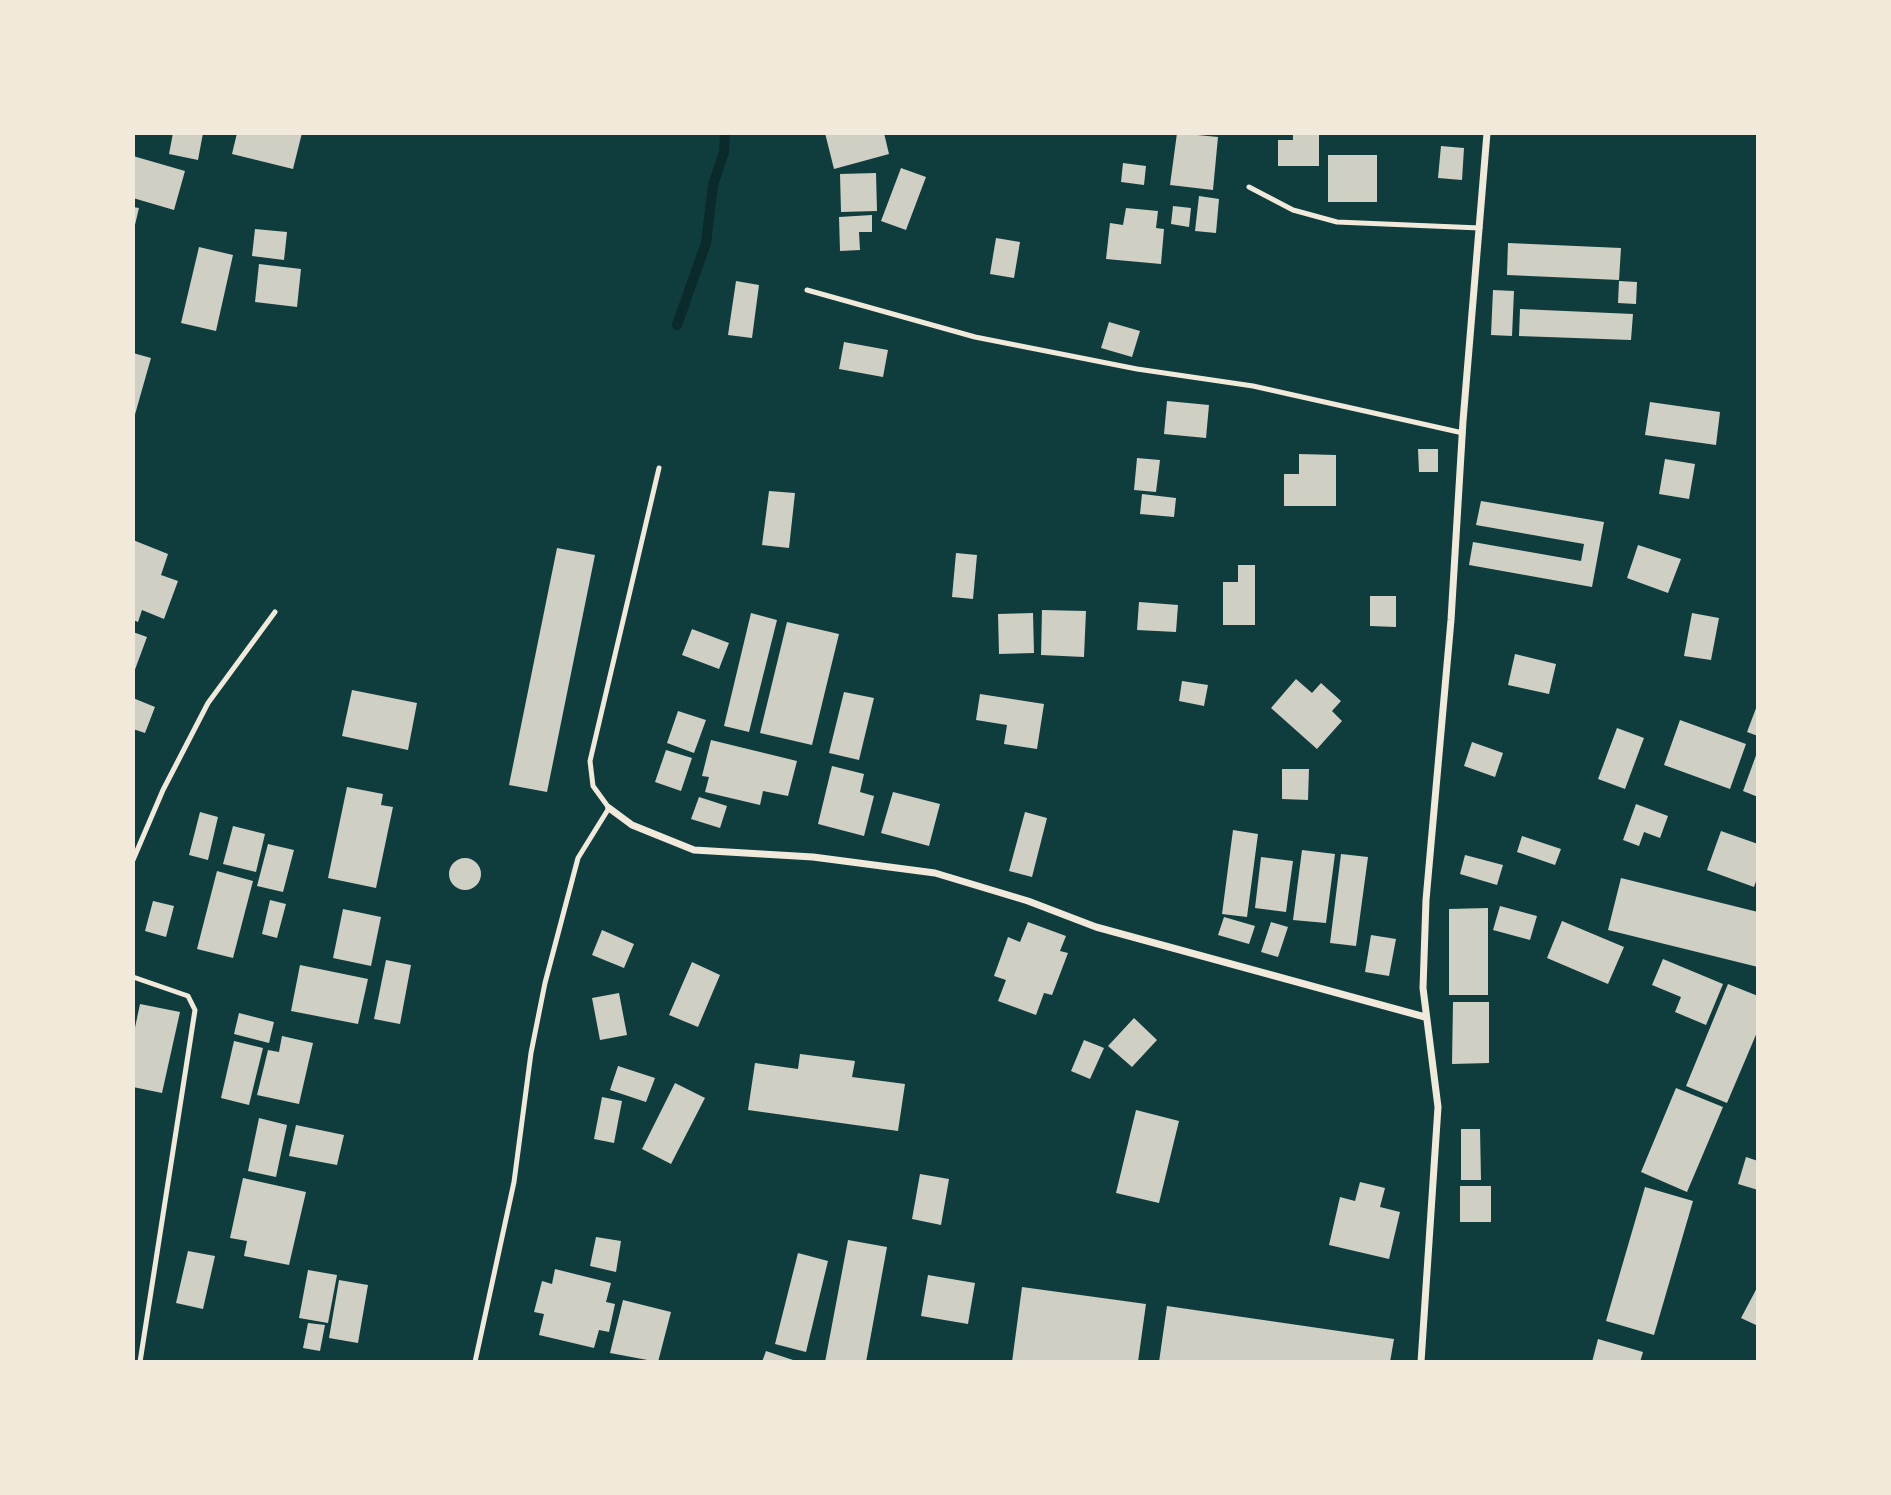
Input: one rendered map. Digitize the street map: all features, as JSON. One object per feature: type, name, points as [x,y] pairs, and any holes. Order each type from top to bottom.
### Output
[{"type":"street","points":[[1422,1362],[1437,1107],[1423,988],[1426,900],[1451,620],[1462,433],[1487,133]]},
{"type":"street","points":[[609,808],[632,825],[694,850],[813,857],[935,873],[1028,901],[1096,927],[1425,1017]]},
{"type":"lane","points":[[1249,187],[1314,218],[1337,222],[1480,228]]},
{"type":"lane","points":[[807,290],[975,337],[1138,369],[1253,386],[1462,433]]},
{"type":"lane","points":[[475,1362],[514,1182],[531,1053],[545,983],[578,858],[609,808],[593,786],[590,761],[659,468]]},
{"type":"lane","points":[[133,860],[163,790],[208,703],[275,612]]},
{"type":"lane","points":[[133,976],[188,996],[195,1010],[141,1362]]},
{"type":"building","points":[[173,133],[203,133],[198,160],[169,154]]},
{"type":"building","points":[[237,133],[302,133],[293,169],[232,154]]},
{"type":"building","points":[[825,133],[884,133],[889,154],[834,169]]},
{"type":"building","points":[[1177,133],[1218,137],[1213,190],[1170,185]]},
{"type":"building","points":[[1293,133],[1319,133],[1319,166],[1278,166],[1278,140],[1293,140]]},
{"type":"building","points":[[1441,146],[1464,148],[1462,180],[1438,178]]},
{"type":"building","points":[[1328,155],[1377,155],[1377,202],[1328,202]]},
{"type":"building","points":[[133,156],[185,171],[174,210],[133,198]]},
{"type":"building","points":[[1123,163],[1146,166],[1144,185],[1121,182]]},
{"type":"building","points":[[901,168],[926,177],[906,230],[881,221]]},
{"type":"building","points":[[876,173],[877,211],[841,212],[840,174]]},
{"type":"building","points":[[1199,196],[1219,199],[1216,233],[1195,231]]},
{"type":"building","points":[[1173,206],[1191,208],[1189,227],[1171,224]]},
{"type":"building","points":[[133,207],[139,208],[134,229],[133,228]]},
{"type":"building","points":[[1126,208],[1158,211],[1156,228],[1164,229],[1161,264],[1106,259],[1110,223],[1123,225]]},
{"type":"building","points":[[872,215],[872,232],[859,232],[860,250],[840,251],[839,217]]},
{"type":"building","points":[[255,229],[287,232],[284,260],[252,256]]},
{"type":"building","points":[[996,238],[1020,242],[1014,278],[990,274]]},
{"type":"building","points":[[1508,243],[1621,248],[1619,280],[1507,275]]},
{"type":"building","points":[[199,247],[233,255],[216,331],[181,323]]},
{"type":"building","points":[[259,264],[301,269],[297,307],[255,302]]},
{"type":"building","points":[[736,281],[759,285],[752,338],[728,335]]},
{"type":"building","points":[[1619,281],[1637,282],[1636,304],[1618,303]]},
{"type":"building","points":[[1493,290],[1514,291],[1512,336],[1491,335]]},
{"type":"building","points":[[1520,309],[1633,314],[1631,340],[1519,336]]},
{"type":"building","points":[[1109,322],[1140,331],[1132,357],[1101,348]]},
{"type":"building","points":[[844,342],[888,350],[883,377],[839,369]]},
{"type":"building","points":[[133,353],[151,358],[134,418],[133,418]]},
{"type":"building","points":[[1167,401],[1209,405],[1206,438],[1164,434]]},
{"type":"building","points":[[1650,402],[1720,412],[1716,445],[1645,435]]},
{"type":"building","points":[[1418,449],[1438,449],[1438,472],[1419,472]]},
{"type":"building","points":[[1299,454],[1336,455],[1336,506],[1284,506],[1284,474],[1299,474]]},
{"type":"building","points":[[1137,458],[1160,460],[1156,492],[1134,490]]},
{"type":"building","points":[[1665,459],[1695,464],[1689,499],[1659,494]]},
{"type":"building","points":[[769,491],[795,493],[789,548],[762,545]]},
{"type":"building","points":[[1142,494],[1176,498],[1174,517],[1140,514]]},
{"type":"building","points":[[1481,501],[1604,522],[1592,587],[1469,565],[1473,542],[1581,561],[1584,544],[1476,525]]},
{"type":"building","points":[[133,540],[168,554],[161,575],[178,581],[164,619],[142,610],[138,622],[133,620]]},
{"type":"building","points":[[1638,545],[1681,559],[1668,593],[1627,578]]},
{"type":"building","points":[[557,548],[595,555],[547,792],[509,785]]},
{"type":"building","points":[[956,553],[977,555],[973,599],[952,597]]},
{"type":"building","points":[[1238,565],[1255,565],[1255,625],[1223,625],[1223,582],[1238,582]]},
{"type":"building","points":[[1370,596],[1396,596],[1396,627],[1370,626]]},
{"type":"building","points":[[1139,602],[1178,605],[1176,632],[1137,630]]},
{"type":"building","points":[[1042,610],[1086,611],[1084,657],[1041,655]]},
{"type":"building","points":[[751,613],[777,620],[749,732],[724,726]]},
{"type":"building","points":[[1033,613],[1034,653],[999,654],[998,614]]},
{"type":"building","points":[[1692,613],[1719,618],[1711,660],[1684,656]]},
{"type":"building","points":[[787,622],[839,634],[812,745],[760,733]]},
{"type":"building","points":[[692,629],[729,643],[719,669],[682,655]]},
{"type":"building","points":[[133,632],[147,637],[133,675]]},
{"type":"building","points":[[1515,654],[1556,664],[1549,694],[1508,685]]},
{"type":"building","points":[[1296,679],[1312,693],[1321,683],[1341,701],[1332,711],[1342,721],[1317,749],[1271,708]]},
{"type":"building","points":[[1182,681],[1208,685],[1204,706],[1179,701]]},
{"type":"building","points":[[352,690],[417,703],[408,750],[342,736]]},
{"type":"building","points":[[844,692],[874,698],[859,760],[829,753]]},
{"type":"building","points":[[980,694],[1044,704],[1037,749],[1004,744],[1007,725],[976,720]]},
{"type":"building","points":[[133,698],[155,707],[145,733],[133,729]]},
{"type":"building","points":[[1758,703],[1758,736],[1747,732]]},
{"type":"building","points":[[678,711],[706,720],[694,753],[667,743]]},
{"type":"building","points":[[1680,720],[1746,744],[1730,789],[1664,765]]},
{"type":"building","points":[[1617,728],[1644,738],[1625,789],[1598,779]]},
{"type":"building","points":[[711,740],[797,761],[788,796],[763,791],[760,805],[705,792],[709,777],[702,776]]},
{"type":"building","points":[[1472,742],[1503,753],[1495,777],[1464,766]]},
{"type":"building","points":[[666,750],[692,758],[681,791],[655,782]]},
{"type":"building","points":[[1758,750],[1758,797],[1743,791]]},
{"type":"building","points":[[832,766],[864,774],[860,792],[874,796],[864,836],[818,824]]},
{"type":"building","points":[[1282,769],[1309,769],[1308,800],[1282,799]]},
{"type":"building","points":[[347,787],[383,794],[381,805],[393,807],[376,888],[328,878]]},
{"type":"building","points":[[893,792],[940,804],[929,846],[881,833]]},
{"type":"building","points":[[699,797],[727,806],[720,828],[691,819]]},
{"type":"building","points":[[1636,804],[1668,816],[1660,838],[1644,832],[1639,846],[1623,840]]},
{"type":"building","points":[[200,812],[218,817],[208,860],[189,855]]},
{"type":"building","points":[[1025,812],[1047,818],[1032,877],[1009,871]]},
{"type":"building","points":[[233,826],[265,834],[256,872],[223,864]]},
{"type":"building","points":[[1233,830],[1258,834],[1247,917],[1222,914]]},
{"type":"building","points":[[1721,831],[1758,844],[1758,876],[1754,887],[1707,870]]},
{"type":"building","points":[[1522,836],[1561,849],[1555,865],[1517,852]]},
{"type":"building","points":[[268,844],[294,850],[283,892],[257,886]]},
{"type":"building","points":[[1302,850],[1335,854],[1326,923],[1293,920]]},
{"type":"building","points":[[1341,854],[1368,857],[1356,946],[1330,943]]},
{"type":"building","points":[[1465,855],[1503,865],[1497,885],[1460,874]]},
{"type":"building","points":[[1261,857],[1293,861],[1286,912],[1255,908]]},
{"type":"building","points":[[465,858],[476,863],[481,874],[476,885],[465,890],[454,885],[449,874],[454,863]]},
{"type":"building","points":[[217,871],[253,881],[233,958],[197,949]]},
{"type":"building","points":[[1621,878],[1758,912],[1758,967],[1608,930]]},
{"type":"building","points":[[270,900],[286,904],[277,938],[262,934]]},
{"type":"building","points":[[153,901],[174,906],[166,937],[145,931]]},
{"type":"building","points":[[1500,906],[1537,916],[1530,940],[1493,930]]},
{"type":"building","points":[[1488,908],[1488,995],[1449,995],[1449,909]]},
{"type":"building","points":[[343,909],[381,917],[371,966],[333,958]]},
{"type":"building","points":[[1224,917],[1255,926],[1249,944],[1218,935]]},
{"type":"building","points":[[1562,921],[1624,947],[1608,984],[1547,958]]},
{"type":"building","points":[[1028,922],[1066,936],[1060,951],[1068,953],[1052,995],[1044,993],[1036,1015],[998,1001],[1006,980],[994,976],[1008,937],[1020,942]]},
{"type":"building","points":[[1271,922],[1288,927],[1278,957],[1261,952]]},
{"type":"building","points":[[602,930],[634,944],[624,968],[592,955]]},
{"type":"building","points":[[1371,935],[1396,939],[1389,976],[1365,972]]},
{"type":"building","points":[[1663,959],[1723,984],[1706,1025],[1675,1012],[1681,997],[1652,985]]},
{"type":"building","points":[[386,960],[411,965],[400,1024],[374,1019]]},
{"type":"building","points":[[692,962],[720,975],[698,1027],[669,1015]]},
{"type":"building","points":[[300,965],[368,979],[358,1024],[291,1011]]},
{"type":"building","points":[[1728,984],[1758,996],[1758,1030],[1727,1103],[1686,1086]]},
{"type":"building","points":[[619,993],[627,1035],[600,1040],[592,998]]},
{"type":"building","points":[[1453,1002],[1489,1002],[1489,1063],[1452,1064]]},
{"type":"building","points":[[140,1004],[180,1012],[162,1093],[133,1087],[133,1037]]},
{"type":"building","points":[[239,1013],[274,1022],[269,1043],[234,1034]]},
{"type":"building","points":[[1134,1018],[1157,1040],[1132,1067],[1108,1046]]},
{"type":"building","points":[[282,1036],[313,1043],[299,1104],[257,1095],[268,1050],[279,1052]]},
{"type":"building","points":[[1084,1040],[1104,1048],[1090,1079],[1071,1071]]},
{"type":"building","points":[[234,1041],[263,1048],[249,1105],[221,1098]]},
{"type":"building","points":[[800,1054],[855,1061],[852,1077],[905,1084],[898,1131],[748,1110],[755,1063],[798,1069]]},
{"type":"building","points":[[618,1066],[655,1078],[646,1102],[610,1090]]},
{"type":"building","points":[[675,1083],[705,1098],[671,1164],[642,1149]]},
{"type":"building","points":[[1676,1088],[1723,1107],[1687,1192],[1641,1172]]},
{"type":"building","points":[[602,1097],[622,1101],[614,1143],[594,1139]]},
{"type":"building","points":[[1136,1110],[1179,1121],[1159,1203],[1116,1193]]},
{"type":"building","points":[[259,1118],[287,1125],[276,1177],[248,1171]]},
{"type":"building","points":[[296,1125],[344,1135],[337,1165],[289,1156]]},
{"type":"building","points":[[1461,1129],[1480,1129],[1481,1180],[1461,1180]]},
{"type":"building","points":[[1746,1157],[1758,1161],[1758,1190],[1738,1184]]},
{"type":"building","points":[[920,1174],[949,1179],[941,1225],[912,1219]]},
{"type":"building","points":[[243,1178],[306,1192],[289,1265],[244,1256],[247,1241],[230,1238]]},
{"type":"building","points":[[1360,1182],[1385,1188],[1380,1207],[1400,1212],[1389,1259],[1329,1245],[1340,1197],[1355,1201]]},
{"type":"building","points":[[1460,1186],[1491,1186],[1491,1222],[1460,1222]]},
{"type":"building","points":[[1645,1187],[1693,1201],[1654,1335],[1606,1321]]},
{"type":"building","points":[[596,1237],[621,1241],[616,1272],[590,1266]]},
{"type":"building","points":[[848,1240],[887,1247],[866,1362],[825,1362]]},
{"type":"building","points":[[188,1251],[215,1256],[203,1309],[176,1303]]},
{"type":"building","points":[[798,1253],[828,1261],[806,1352],[775,1344]]},
{"type":"building","points":[[555,1269],[611,1283],[606,1302],[615,1304],[609,1332],[599,1330],[594,1348],[539,1335],[544,1314],[534,1312],[542,1281],[552,1284]]},
{"type":"building","points":[[308,1270],[337,1275],[328,1323],[299,1318]]},
{"type":"building","points":[[928,1275],[975,1283],[968,1324],[921,1316]]},
{"type":"building","points":[[339,1280],[368,1285],[358,1343],[329,1338]]},
{"type":"building","points":[[1758,1286],[1758,1326],[1741,1318]]},
{"type":"building","points":[[1022,1287],[1146,1304],[1138,1362],[1012,1362]]},
{"type":"building","points":[[623,1300],[671,1312],[658,1362],[610,1353]]},
{"type":"building","points":[[1167,1306],[1394,1339],[1390,1362],[1159,1362]]},
{"type":"building","points":[[308,1323],[325,1325],[320,1351],[303,1348]]},
{"type":"building","points":[[1598,1339],[1643,1352],[1640,1362],[1592,1362]]},
{"type":"building","points":[[766,1351],[799,1362],[762,1362]]},
{"type":"waterway","points":[[677,325],[706,243],[713,185],[724,152],[725,133]]}]
